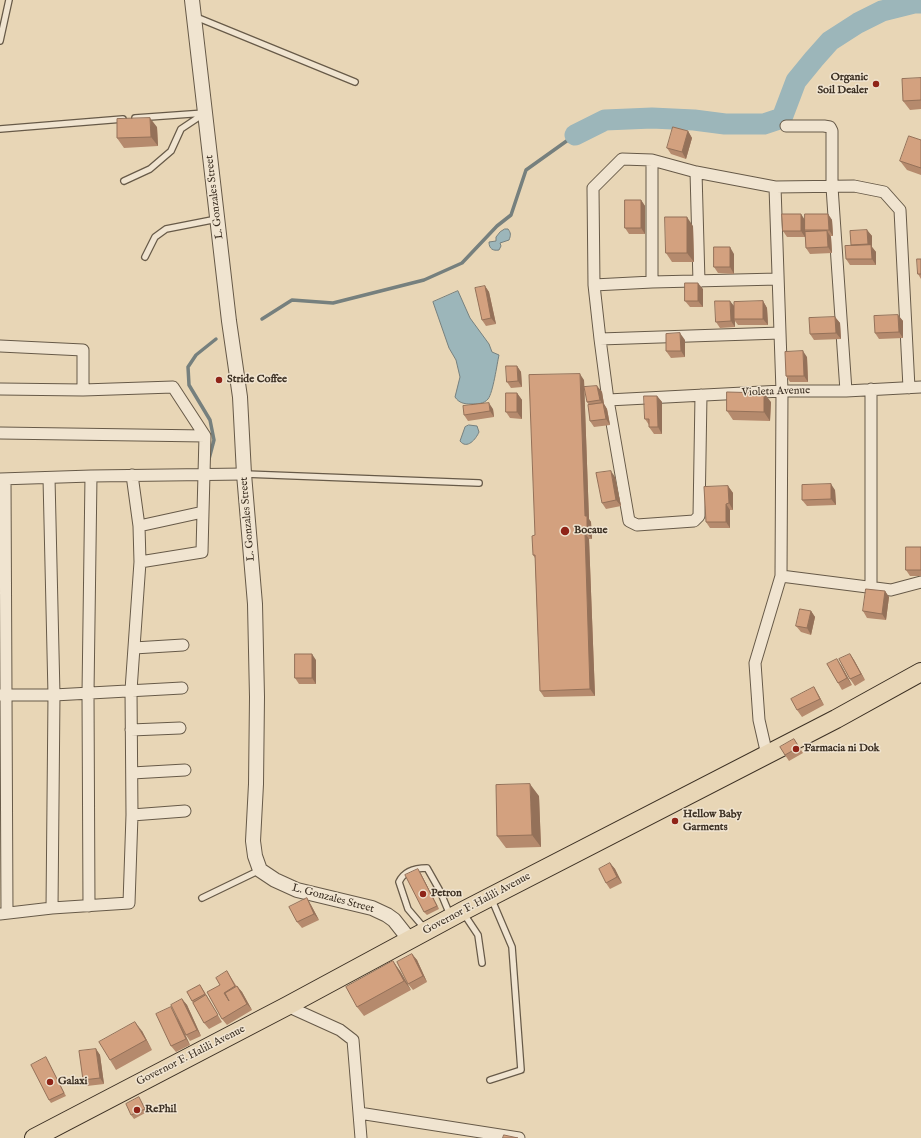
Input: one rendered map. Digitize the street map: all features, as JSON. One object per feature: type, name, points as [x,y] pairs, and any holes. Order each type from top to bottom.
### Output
[{"type":"main road","name":"Governor F. Halili Avenue","points":[[34,1138],[287,1006],[409,939],[836,719],[921,672]]},
{"type":"street","name":"L. Gonzales Street","points":[[192,0],[229,321],[240,397],[244,474],[255,604],[257,697],[256,784],[252,841],[255,856],[260,870],[275,880],[297,890],[372,908],[388,915],[394,920],[409,939]]},
{"type":"street","points":[[786,126],[830,127],[832,131],[832,187],[846,391]]},
{"type":"street","points":[[701,395],[699,516],[694,521],[637,525],[630,521],[608,400],[594,285],[593,188],[622,159],[652,160],[696,172],[775,187],[854,186],[884,192],[900,210],[909,388]]},
{"type":"street","points":[[652,160],[652,282]]},
{"type":"street","points":[[696,172],[699,282]]},
{"type":"street","points":[[767,755],[759,720],[754,663],[781,576],[782,391],[775,187]]},
{"type":"street","points":[[594,285],[778,279]]},
{"type":"street","points":[[600,339],[780,333]]},
{"type":"street","points":[[0,346],[83,350],[83,390]]},
{"type":"street","points":[[0,389],[83,390],[173,387],[205,436],[202,552],[140,562]]},
{"type":"street","name":"Violeta Avenue","points":[[608,400],[782,391],[846,391],[921,387]]},
{"type":"street","points":[[871,389],[871,588]]},
{"type":"street","points":[[0,433],[205,436]]},
{"type":"street","points":[[132,475],[139,526],[140,562],[132,690],[132,815],[129,903],[3,913],[2,479],[132,475],[244,474]]},
{"type":"street","points":[[89,906],[88,693],[91,476]]},
{"type":"street","points":[[48,478],[54,695],[52,908]]},
{"type":"street","points":[[139,526],[203,512]]},
{"type":"street","points":[[781,576],[891,590],[921,582]]},
{"type":"street","points":[[134,648],[183,645]]},
{"type":"street","points":[[3,695],[54,695],[182,688]]},
{"type":"street","points":[[131,730],[180,728]]},
{"type":"street","points":[[132,773],[185,770]]},
{"type":"street","points":[[132,815],[185,811]]},
{"type":"street","points":[[287,1006],[340,1030],[353,1040],[361,1138]]},
{"type":"street","points":[[359,1113],[520,1138]]},
{"type":"lane","points":[[0,41],[9,0]]},
{"type":"lane","points":[[194,16],[356,82]]},
{"type":"lane","points":[[0,129],[205,113]]},
{"type":"lane","points":[[124,182],[150,169],[161,160],[171,151],[182,129],[205,113]]},
{"type":"lane","points":[[145,257],[155,237],[166,229],[218,219]]},
{"type":"lane","points":[[244,474],[479,483]]},
{"type":"lane","points":[[426,931],[408,909],[399,882],[402,876],[418,868],[427,868],[440,891],[457,914],[478,935],[482,963]]},
{"type":"lane","points":[[202,898],[260,870]]},
{"type":"lane","points":[[490,897],[512,947],[521,1070],[490,1080]]},
{"type":"water","points":[[505,229],[508,229],[510,233],[509,240],[500,243],[501,246],[499,250],[492,249],[489,242],[496,241],[496,237]]},
{"type":"water","points":[[458,291],[470,318],[489,344],[492,352],[499,355],[490,396],[486,401],[480,403],[464,403],[458,401],[455,397],[460,377],[456,360],[449,348],[433,302]]},
{"type":"water","points":[[469,425],[477,426],[479,432],[474,440],[466,444],[460,441],[465,427]]},
{"type":"building","points":[[921,78],[921,100],[903,101],[902,79]]},
{"type":"building","points":[[150,118],[151,137],[117,138],[117,119]]},
{"type":"building","points":[[673,127],[688,131],[682,152],[667,148]]},
{"type":"building","points":[[909,136],[921,140],[921,168],[900,161]]},
{"type":"building","points":[[625,200],[641,200],[641,228],[625,228]]},
{"type":"building","points":[[782,214],[801,214],[801,231],[783,231]]},
{"type":"building","points":[[805,214],[828,214],[829,230],[805,230]]},
{"type":"building","points":[[665,217],[687,217],[687,253],[666,253]]},
{"type":"building","points":[[867,230],[868,244],[851,245],[850,231]]},
{"type":"building","points":[[827,231],[828,247],[806,248],[805,232]]},
{"type":"building","points":[[871,245],[872,259],[846,259],[845,246]]},
{"type":"building","points":[[714,247],[730,247],[730,267],[714,267]]},
{"type":"building","points":[[917,259],[921,259],[921,274],[918,274]]},
{"type":"building","points":[[685,283],[698,283],[698,301],[685,301]]},
{"type":"building","points":[[485,286],[491,318],[482,320],[475,288]]},
{"type":"building","points":[[715,301],[730,301],[731,321],[716,322]]},
{"type":"building","points":[[763,301],[763,319],[734,319],[734,302]]},
{"type":"building","points":[[898,315],[899,332],[875,333],[874,316]]},
{"type":"building","points":[[835,317],[836,333],[810,334],[809,318]]},
{"type":"building","points":[[680,333],[681,351],[666,351],[666,334]]},
{"type":"building","points":[[803,351],[804,376],[786,376],[785,352]]},
{"type":"building","points":[[506,366],[517,366],[518,381],[507,382]]},
{"type":"building","name":"Bocaue","points":[[580,374],[585,516],[587,516],[587,533],[585,533],[590,689],[540,691],[535,555],[533,555],[532,536],[535,535],[529,375]]},
{"type":"building","points":[[597,386],[600,400],[587,402],[584,387]]},
{"type":"building","points":[[727,392],[764,393],[764,412],[727,411]]},
{"type":"building","points":[[506,393],[517,393],[517,412],[506,412]]},
{"type":"building","points":[[644,396],[657,396],[658,427],[649,427],[649,419],[645,419]]},
{"type":"building","points":[[489,403],[490,411],[464,415],[463,406]]},
{"type":"building","points":[[603,403],[606,419],[590,421],[588,405]]},
{"type":"building","points":[[611,471],[616,500],[602,503],[596,473]]},
{"type":"building","points":[[831,484],[831,499],[802,500],[802,485]]},
{"type":"building","points":[[728,486],[729,503],[726,504],[726,522],[706,522],[704,487]]},
{"type":"building","points":[[906,547],[921,547],[921,570],[906,570]]},
{"type":"building","points":[[866,589],[885,591],[882,614],[863,611]]},
{"type":"building","points":[[800,609],[811,611],[807,628],[796,626]]},
{"type":"building","points":[[295,654],[312,654],[312,678],[295,678]]},
{"type":"building","points":[[850,654],[861,674],[850,679],[839,659]]},
{"type":"building","points":[[837,659],[847,678],[838,683],[827,664]]},
{"type":"building","points":[[814,687],[820,699],[797,710],[791,699]]},
{"type":"building","points":[[794,739],[799,747],[785,755],[780,747]]},
{"type":"building","points":[[530,784],[532,835],[497,836],[496,785]]},
{"type":"building","points":[[610,863],[617,877],[606,883],[599,869]]},
{"type":"building","name":"Petron","points":[[418,869],[437,906],[424,912],[405,875]]},
{"type":"building","points":[[307,898],[314,914],[297,922],[289,907]]},
{"type":"building","points":[[412,954],[423,976],[408,984],[397,962]]},
{"type":"building","points":[[393,961],[404,981],[357,1007],[346,987]]},
{"type":"building","points":[[227,971],[235,986],[224,993],[229,1001],[225,993],[237,986],[247,1004],[222,1019],[207,992],[220,985],[216,978]]},
{"type":"building","points":[[200,985],[205,994],[192,1001],[187,992]]},
{"type":"building","points":[[206,995],[218,1015],[204,1023],[193,1003]]},
{"type":"building","points":[[182,999],[197,1030],[186,1035],[171,1005]]},
{"type":"building","points":[[171,1007],[186,1039],[171,1046],[156,1014]]},
{"type":"building","points":[[135,1022],[146,1040],[110,1060],[99,1042]]},
{"type":"building","points":[[96,1049],[100,1078],[83,1080],[79,1051]]},
{"type":"building","name":"Galaxi","points":[[46,1057],[64,1093],[49,1100],[31,1065]]},
{"type":"building","name":"RePhil","points":[[139,1097],[145,1109],[131,1115],[126,1104]]},
{"type":"building","points":[[504,1135],[518,1138],[503,1138]]},
{"type":"waterway","points":[[575,135],[605,120],[652,118],[694,120],[725,124],[764,124],[782,118],[796,81],[830,41],[858,23],[882,11],[914,3],[921,3]]},
{"type":"waterway","points":[[262,319],[292,300],[333,303],[424,280],[462,263],[497,226],[511,215],[526,170],[575,135]]},
{"type":"waterway","points":[[209,459],[214,440],[210,420],[189,385],[188,367],[196,355],[216,339]]},
{"type":"place","name":"Organic Soil Dealer","points":[[876,84]]},
{"type":"place","name":"Stride Coffee","points":[[219,380]]},
{"type":"place","name":"Bocaue","points":[[565,531]]},
{"type":"place","name":"Farmacia ni Dok","points":[[796,749]]},
{"type":"place","name":"Hellow Baby Garments","points":[[675,821]]},
{"type":"place","name":"Petron","points":[[423,894]]},
{"type":"place","name":"Galaxi","points":[[50,1082]]},
{"type":"place","name":"RePhil","points":[[137,1110]]}]
